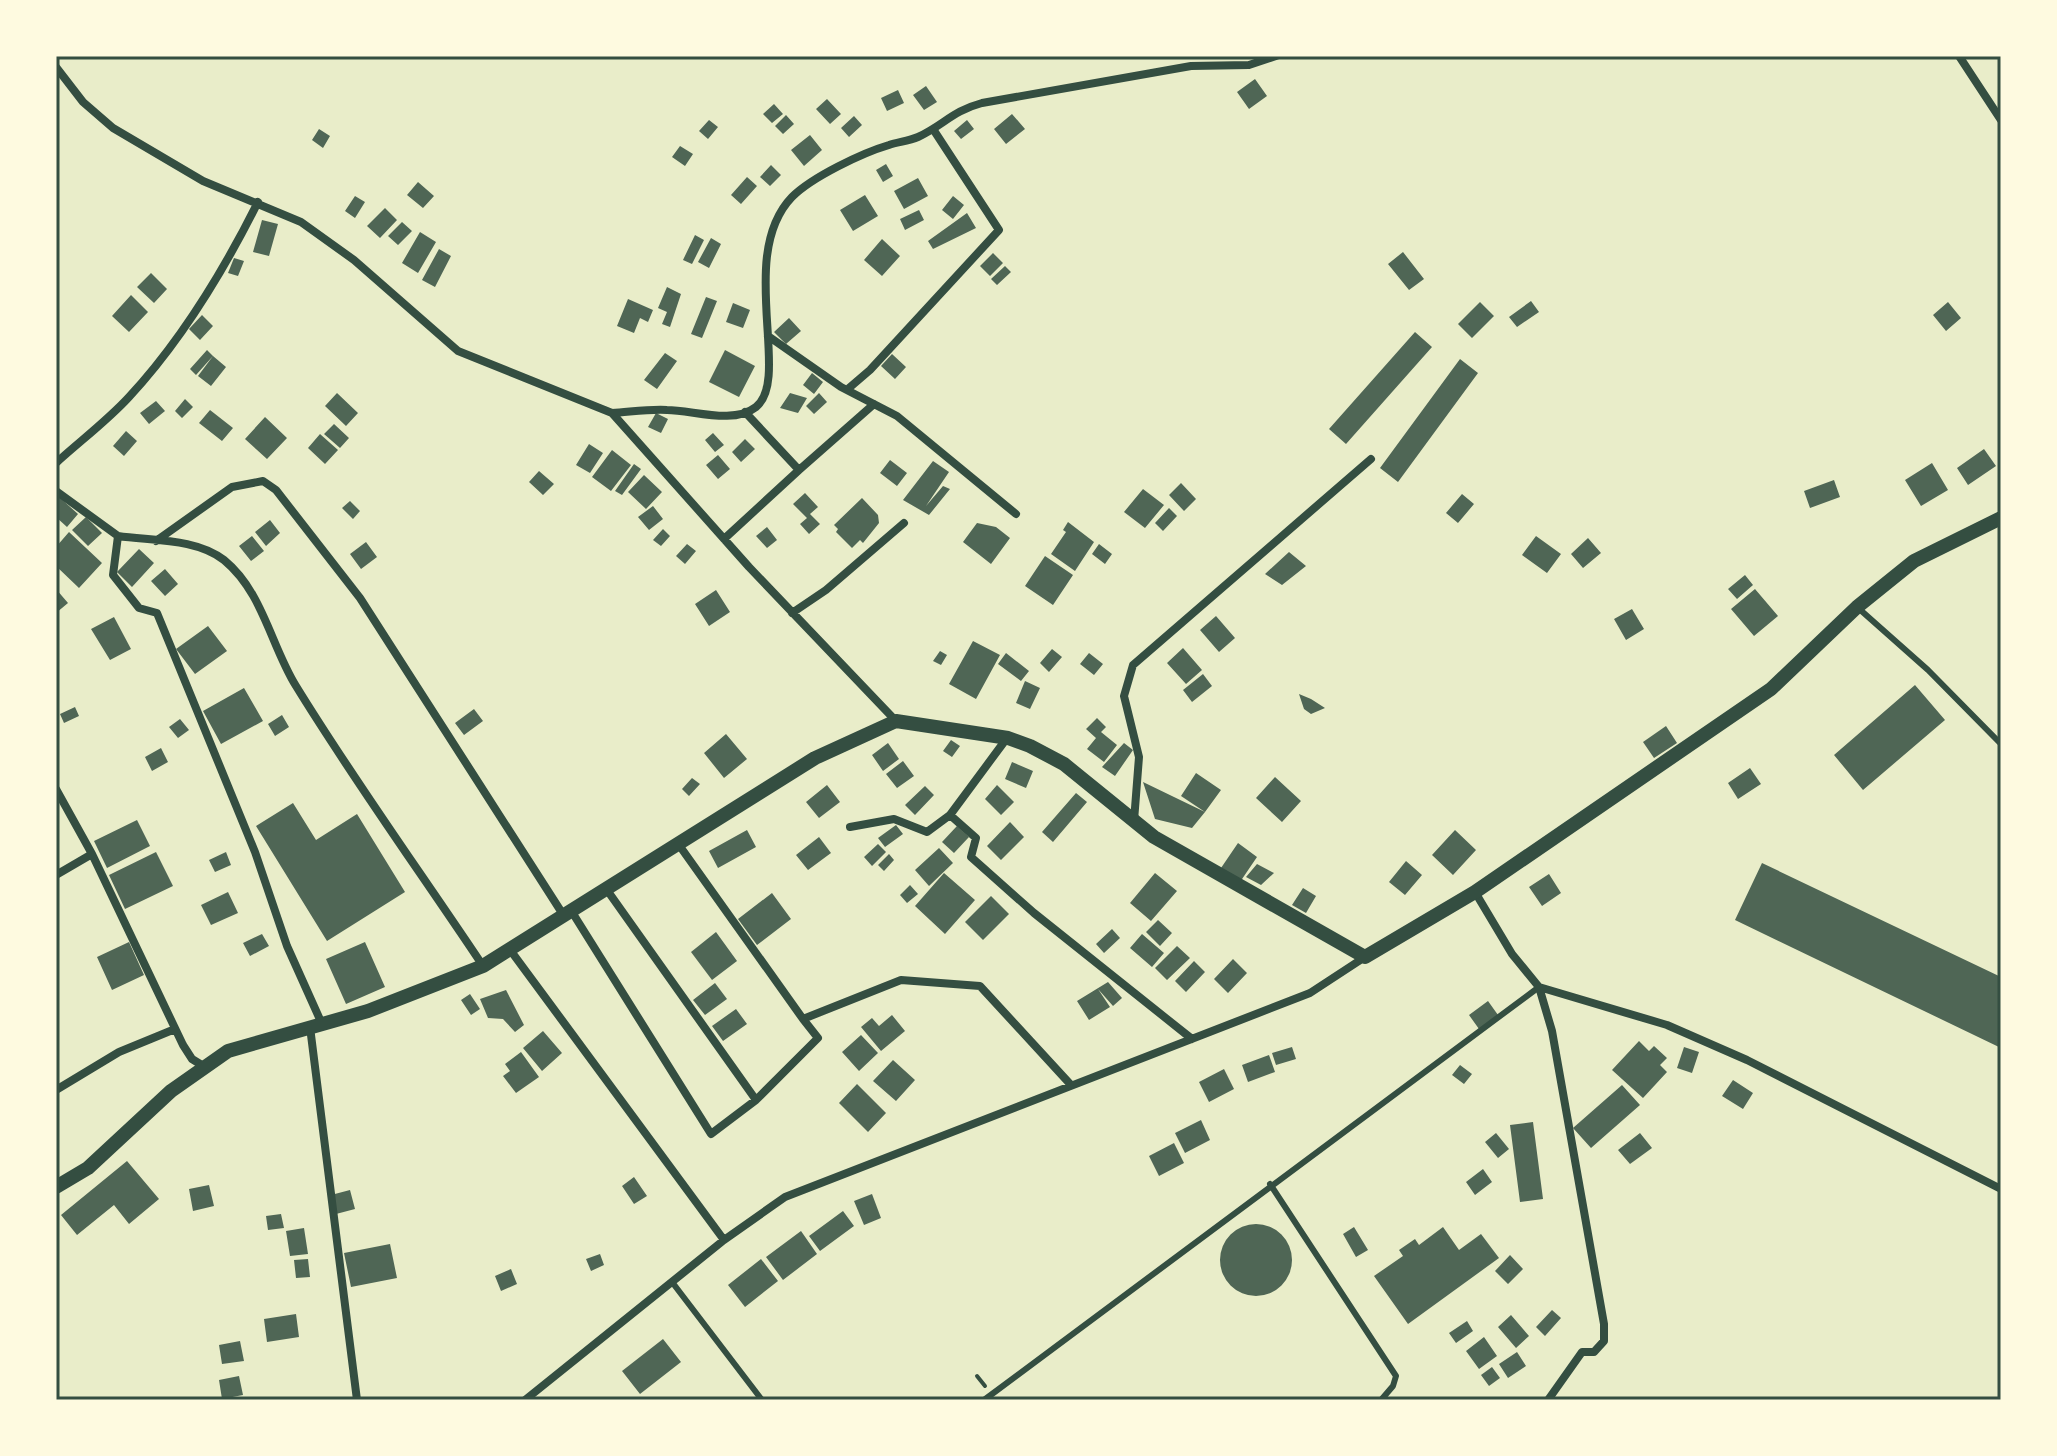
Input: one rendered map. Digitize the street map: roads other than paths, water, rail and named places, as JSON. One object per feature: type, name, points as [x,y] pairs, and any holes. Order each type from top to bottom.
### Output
[{"type":"street","points":[[58,75],[93,110],[146,150],[203,181],[301,222],[329,241],[458,351],[612,413],[666,410],[721,414],[745,412],[757,406],[764,396],[770,372],[763,267],[772,234],[792,197],[858,157],[916,138],[959,109],[1191,66],[1249,65],[1276,56]]},
{"type":"street","points":[[1959,56],[2001,120]]},
{"type":"street","points":[[849,388],[870,370],[999,230],[933,129]]},
{"type":"street","points":[[56,463],[126,400],[165,354],[237,243],[258,202]]},
{"type":"street","points":[[768,336],[841,387],[849,388],[897,416],[1016,514]]},
{"type":"street","points":[[724,539],[874,404]]},
{"type":"street","points":[[745,412],[799,470]]},
{"type":"street","points":[[612,413],[792,613],[896,721]]},
{"type":"street","points":[[1134,822],[1139,757],[1124,696],[1133,665],[1371,459]]},
{"type":"street","points":[[156,541],[232,487],[263,481],[276,490],[360,598],[711,1134],[756,1100],[818,1038],[679,845]]},
{"type":"street","points":[[56,491],[118,536],[205,548],[225,561],[254,596],[294,683],[483,966]]},
{"type":"street","points":[[525,1400],[724,1240],[785,1197],[1310,993],[1475,892],[1771,689],[1857,607],[1914,561],[2001,518]]},
{"type":"street","points":[[792,613],[826,590],[904,523]]},
{"type":"street","points":[[118,536],[113,575],[139,608],[157,613],[255,852],[316,1025],[357,1400]]},
{"type":"street","points":[[56,1187],[88,1168],[171,1091],[228,1051],[368,1011],[483,966],[815,758],[896,721],[1008,738],[1064,764],[1134,822],[1182,854],[1365,957]]},
{"type":"street","points":[[850,827],[894,819],[927,832],[950,815],[1008,738]]},
{"type":"street","points":[[56,789],[92,854],[175,1029],[192,1059],[206,1067]]},
{"type":"street","points":[[950,815],[976,838],[971,857],[1034,913],[1192,1039]]},
{"type":"street","points":[[56,875],[92,854]]},
{"type":"street","points":[[607,890],[756,1100]]},
{"type":"street","points":[[1475,892],[1512,954],[1539,987],[1552,1031],[1604,1324],[1604,1341],[1594,1352],[1582,1352],[1548,1400]]},
{"type":"street","points":[[511,951],[724,1240]]},
{"type":"street","points":[[803,1019],[901,980],[980,986],[1071,1085]]},
{"type":"street","points":[[1539,987],[1573,994],[1694,1036],[2001,1189]]},
{"type":"street","points":[[56,1090],[119,1052],[175,1029]]},
{"type":"lane","points":[[1857,607],[1928,670],[2001,744]]},
{"type":"lane","points":[[984,1400],[1270,1184],[1539,987]]},
{"type":"lane","points":[[1270,1184],[1396,1376],[1393,1386],[1381,1400]]},
{"type":"lane","points":[[672,1282],[762,1400]]}]
